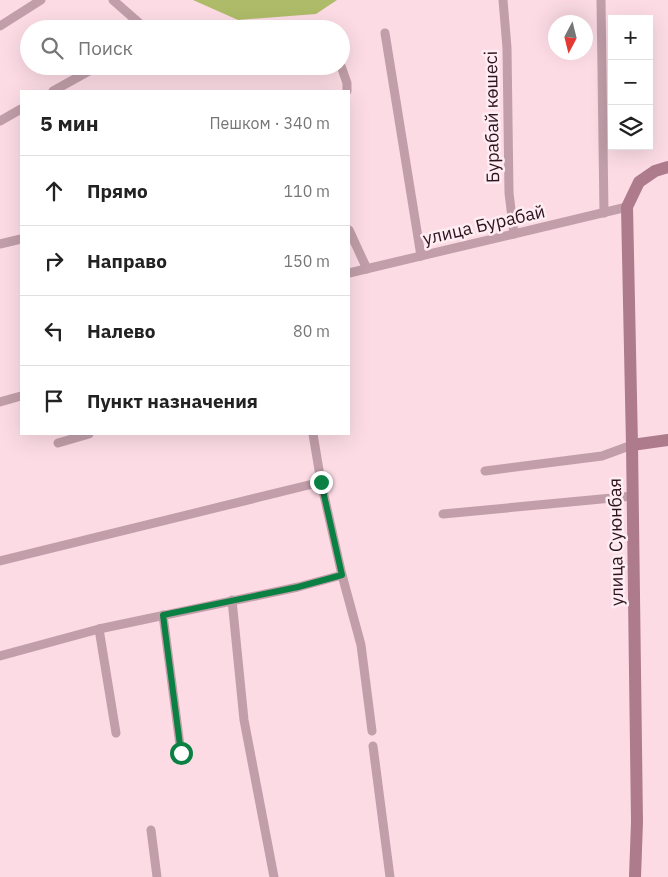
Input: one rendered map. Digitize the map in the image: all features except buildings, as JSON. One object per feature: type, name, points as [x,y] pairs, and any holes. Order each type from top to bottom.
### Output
[{"type":"street","points":[[0,26],[41,0]]},
{"type":"street","points":[[114,0],[136,20]]},
{"type":"street","name":"Бурабай көшесі","points":[[503,0],[507,48],[509,193],[514,234]]},
{"type":"street","points":[[601,0],[604,214]]},
{"type":"street","points":[[385,33],[421,256]]},
{"type":"street","points":[[55,90],[82,75]]},
{"type":"street","points":[[344,75],[347,84],[346,90]]},
{"type":"street","points":[[0,121],[20,110]]},
{"type":"street","points":[[626,207],[639,182],[656,171],[668,167]]},
{"type":"street","name":"улица Бурабай","points":[[350,273],[604,214],[626,207]]},
{"type":"street","name":"улица Суюнбая","points":[[626,207],[633,496],[637,822],[635,877]]},
{"type":"street","points":[[350,232],[367,269]]},
{"type":"street","points":[[0,244],[20,239]]},
{"type":"street","points":[[0,402],[20,396]]},
{"type":"street","points":[[58,443],[86,435]]},
{"type":"street","points":[[313,435],[321,482],[342,575],[361,645],[372,731]]},
{"type":"street","points":[[485,471],[602,456],[632,445],[668,440]]},
{"type":"street","points":[[0,561],[321,482]]},
{"type":"street","points":[[443,514],[633,496]]},
{"type":"street","points":[[0,656],[99,629],[298,587],[342,575]]},
{"type":"street","points":[[232,600],[244,720],[274,877]]},
{"type":"street","points":[[163,615],[181,753]]},
{"type":"street","points":[[99,629],[116,733]]},
{"type":"street","points":[[373,746],[390,877]]},
{"type":"street","points":[[151,830],[157,877]]},
{"type":"green space","points":[[193,0],[337,0],[316,14],[238,20]]},
{"type":"route","points":[[181,753],[163,615],[298,587],[342,575],[321,482]]}]
